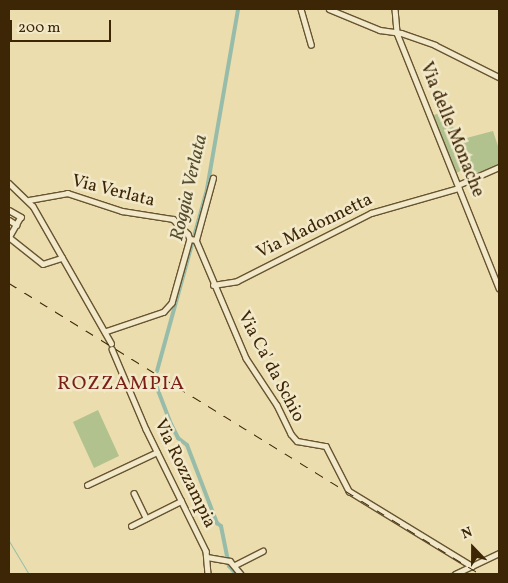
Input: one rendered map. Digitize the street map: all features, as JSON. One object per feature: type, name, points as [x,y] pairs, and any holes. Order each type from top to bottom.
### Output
[{"type":"street","points":[[301,9],[311,45]]},
{"type":"street","points":[[329,9],[380,30],[397,32],[435,45],[499,76]]},
{"type":"street","name":"Via delle Monache","points":[[395,9],[397,32],[499,288]]},
{"type":"street","name":"Via Madonnetta","points":[[213,285],[237,281],[371,213],[458,187],[499,167]]},
{"type":"street","points":[[105,332],[164,312],[168,307],[178,288],[213,178]]},
{"type":"street","points":[[9,182],[29,200],[111,343]]},
{"type":"street","name":"Via Verlata","points":[[29,200],[67,193],[122,211],[173,219],[184,227],[193,239]]},
{"type":"street","points":[[9,210],[21,217],[9,238],[43,264],[62,258]]},
{"type":"street","points":[[9,220],[17,225]]},
{"type":"street","name":"Via Ca' da Schio","points":[[193,239],[254,373],[277,405],[297,442],[326,446],[348,490],[472,566]]},
{"type":"street","name":"Via Rozzampia","points":[[112,349],[157,452],[207,556]]},
{"type":"street","points":[[87,485],[157,452]]},
{"type":"street","points":[[134,494],[146,518]]},
{"type":"street","points":[[131,526],[180,501]]},
{"type":"street","points":[[235,565],[263,552]]},
{"type":"street","points":[[454,574],[499,553]]},
{"type":"street","points":[[208,574],[207,556],[228,560],[235,565],[241,574]]},
{"type":"green space","points":[[446,111],[459,140],[493,131],[499,149],[499,165],[475,175],[471,166],[454,174],[431,116]]},
{"type":"green space","points":[[98,410],[119,456],[94,468],[73,422]]},
{"type":"waterway","name":"Roggia Verlata","points":[[157,371],[207,189],[238,9]]},
{"type":"waterway","name":"Roggia Verlata","points":[[156,376],[154,380],[171,424],[178,438],[187,445],[217,523],[221,526],[229,566],[236,574]]},
{"type":"waterway","points":[[9,541],[29,574]]},
{"type":"waterway","points":[[447,574],[458,570]]},
{"type":"railway","points":[[9,283],[480,574]]},
{"type":"district","name":"ROZZAMPIA","points":[[121,384]]}]
